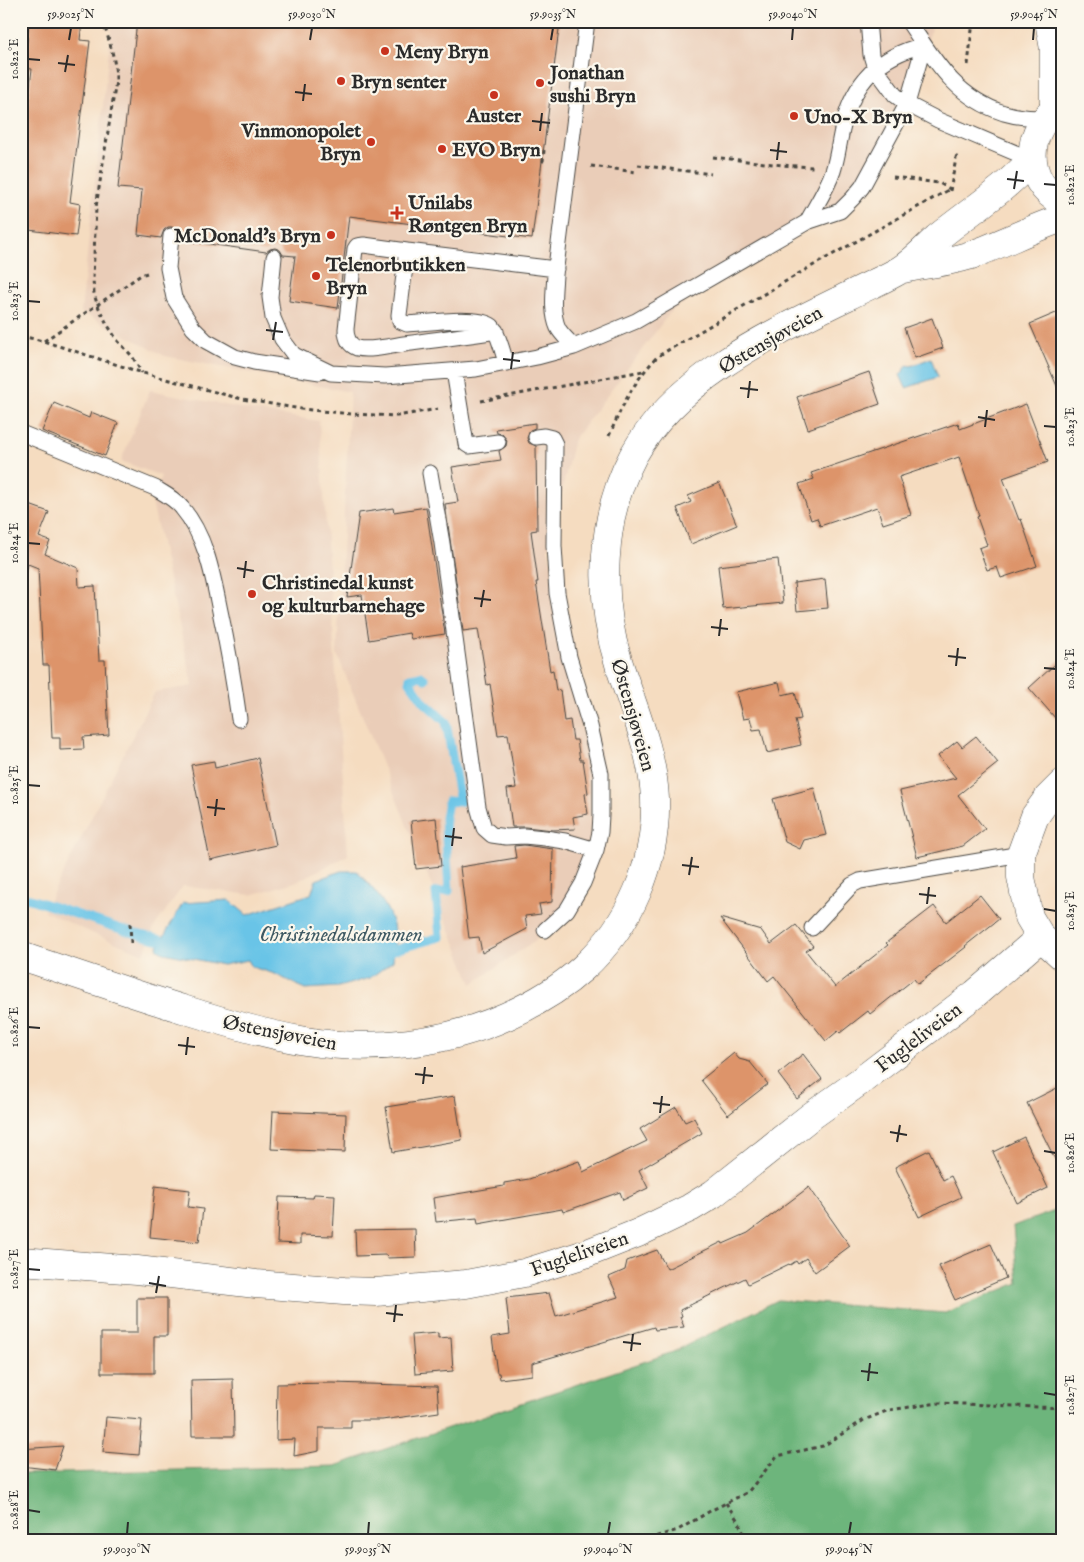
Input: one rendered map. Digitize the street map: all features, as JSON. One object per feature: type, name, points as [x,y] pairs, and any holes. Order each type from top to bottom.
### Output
[{"type":"main road","points":[[1049,21],[1054,49],[1054,110],[1038,129],[1033,144],[1032,160],[1036,175],[1044,188],[1063,203]]},
{"type":"main road","name":"Østensjøveien","points":[[21,956],[236,1026],[306,1041],[342,1045],[412,1042],[481,1027],[527,1007],[575,976],[616,931],[630,907],[642,882],[651,852],[654,830],[655,798],[651,763],[611,637],[607,606],[608,531],[624,473],[636,451],[655,425],[688,390],[717,368],[772,333],[902,269],[1002,188],[1032,160]]},
{"type":"main road","name":"Østensjøveien","points":[[902,269],[974,254],[1063,218]]},
{"type":"main road","points":[[1063,783],[1048,798],[1035,816],[1021,854],[1020,877],[1029,917],[1041,937],[1063,957]]},
{"type":"main road","name":"Fugleliveien","points":[[21,1261],[137,1270],[266,1285],[376,1292],[466,1284],[524,1273],[585,1254],[638,1233],[690,1208],[713,1194],[810,1117],[975,994],[1041,937]]},
{"type":"lane","points":[[574,346],[558,328],[554,313],[556,269],[587,21]]},
{"type":"lane","points":[[868,21],[871,55],[875,68],[895,96],[907,104],[960,130],[1032,160]]},
{"type":"lane","points":[[908,21],[954,84],[974,99],[991,108],[1015,116],[1033,118],[1054,110]]},
{"type":"lane","points":[[807,222],[827,185],[833,169],[843,124],[853,97],[862,81],[875,68],[896,54],[908,48],[924,45]]},
{"type":"lane","points":[[171,236],[168,268],[174,298],[193,328],[206,341],[235,357],[254,362],[332,373],[385,376],[476,369],[537,357],[574,346],[636,321],[807,222],[840,211],[862,187],[907,104],[924,45]]},
{"type":"lane","points":[[496,331],[380,348],[359,348],[352,344],[348,341],[346,330],[355,249],[357,246],[364,244],[556,269]]},
{"type":"lane","points":[[407,251],[399,315],[400,321],[407,324],[482,321],[496,331],[506,362]]},
{"type":"lane","points":[[274,257],[270,297],[273,318],[282,339],[294,355],[332,373]]},
{"type":"lane","points":[[454,371],[466,444],[469,446],[498,442]]},
{"type":"lane","points":[[21,433],[155,488],[172,498],[182,507],[200,537],[215,585],[228,649],[239,720]]},
{"type":"lane","points":[[536,437],[552,438],[555,444],[554,546],[557,592],[569,657],[590,726],[601,774],[600,832],[596,850],[583,883],[567,910],[545,930]]},
{"type":"lane","points":[[430,473],[442,543],[478,807],[484,828],[492,835],[545,838],[565,841],[596,850]]},
{"type":"lane","points":[[812,928],[852,885],[860,882],[1021,854]]},
{"type":"path","points":[[102,21],[113,53],[116,81],[96,207],[93,279],[97,304],[107,324],[143,373]]},
{"type":"path","points":[[968,73],[973,21]]},
{"type":"path","points":[[609,436],[631,389],[658,356],[805,270],[950,189],[958,148]]},
{"type":"path","points":[[713,157],[816,167]]},
{"type":"path","points":[[638,165],[711,174]]},
{"type":"path","points":[[884,176],[938,183],[950,189]]},
{"type":"path","points":[[43,341],[141,276],[156,269],[168,268]]},
{"type":"path","points":[[130,923],[131,943]]},
{"type":"path","points":[[641,1541],[678,1530],[748,1492],[777,1456],[823,1446],[864,1420],[889,1410],[939,1403],[1063,1408]]},
{"type":"path","points":[[726,1503],[740,1524],[745,1541]]},
{"type":"shaded area","points":[[112,21],[925,21],[932,29],[857,201],[672,310],[574,439],[548,549],[600,747],[609,820],[588,881],[553,928],[472,984],[337,654],[350,392],[165,356],[81,312]]},
{"type":"shaded area","name":"Christinedal kunst og kulturbarnehage","points":[[150,390],[249,410],[319,421],[348,855],[298,881],[251,895],[183,886],[154,927],[144,954],[44,911],[155,692],[193,686],[152,502],[161,476],[121,461]]},
{"type":"green space","points":[[1063,1208],[1063,1541],[21,1541],[21,1474],[335,1466],[673,1352],[778,1300],[945,1313],[1018,1283],[1013,1226]]},
{"type":"water","points":[[931,358],[938,377],[906,388],[900,375],[908,365],[911,366]]},
{"type":"water","name":"Christinedalsdammen","points":[[341,871],[357,871],[385,905],[392,921],[395,938],[393,961],[370,978],[338,987],[305,989],[275,974],[252,967],[248,960],[223,965],[164,953],[157,948],[183,903],[229,900],[247,915],[311,894],[316,880]]},
{"type":"building","points":[[29,21],[82,21],[80,40],[90,41],[70,202],[80,204],[76,236],[21,229],[21,158],[32,69],[24,68]]},
{"type":"building","name":"Bryn senter","points":[[137,21],[560,21],[532,239],[349,216],[338,308],[289,301],[295,256],[283,255],[280,250],[275,248],[266,252],[180,240],[179,232],[172,227],[164,230],[161,238],[138,235],[142,190],[118,188]]},
{"type":"building","points":[[1063,310],[1063,400],[1030,324]]},
{"type":"building","points":[[932,318],[943,348],[915,358],[904,328]]},
{"type":"building","points":[[869,372],[880,404],[808,429],[797,397]]},
{"type":"building","points":[[54,403],[89,418],[91,412],[118,423],[105,456],[42,431]]},
{"type":"building","points":[[1026,404],[1048,462],[1003,478],[1019,520],[1021,519],[1037,566],[1001,578],[997,567],[987,570],[979,548],[987,545],[959,457],[899,477],[911,515],[883,524],[877,507],[820,526],[817,518],[811,520],[799,484],[814,479],[811,473],[958,423],[960,429]]},
{"type":"building","points":[[535,423],[535,428],[530,430],[527,438],[529,443],[536,446],[537,530],[531,531],[538,582],[536,582],[550,671],[553,670],[556,691],[560,690],[564,721],[570,720],[573,740],[577,740],[580,760],[583,760],[588,793],[585,794],[588,814],[573,817],[575,829],[553,830],[512,827],[507,789],[516,788],[508,734],[498,735],[490,684],[487,685],[478,629],[463,631],[445,504],[458,502],[452,467],[501,460],[499,451],[506,446],[507,440],[502,434],[497,433],[496,429]]},
{"type":"building","points":[[719,483],[737,525],[691,544],[677,508],[691,502],[688,496]]},
{"type":"building","points":[[21,502],[49,512],[39,537],[50,541],[45,554],[78,568],[79,587],[95,586],[99,660],[105,660],[109,735],[83,737],[84,749],[60,750],[60,738],[52,738],[49,665],[43,665],[38,568],[28,564],[21,579]]},
{"type":"building","points":[[426,507],[445,634],[411,639],[409,633],[369,640],[362,595],[347,597],[359,513],[393,508],[394,512]]},
{"type":"building","points":[[778,559],[783,603],[723,609],[718,566]]},
{"type":"building","points":[[825,579],[828,608],[797,611],[794,583]]},
{"type":"building","points":[[1063,657],[1063,727],[1029,688]]},
{"type":"building","points":[[779,682],[782,695],[795,692],[801,719],[795,720],[801,745],[767,753],[761,729],[753,730],[750,718],[743,719],[736,692]]},
{"type":"building","points":[[976,736],[998,763],[958,795],[985,829],[963,846],[917,857],[900,791],[956,778],[938,756],[957,741],[962,747]]},
{"type":"building","points":[[258,758],[276,845],[210,860],[191,765],[214,761],[215,768]]},
{"type":"building","points":[[814,788],[826,835],[804,840],[800,849],[785,842],[773,799]]},
{"type":"building","points":[[436,818],[441,866],[416,869],[411,821]]},
{"type":"building","points":[[524,845],[553,849],[552,902],[539,904],[541,914],[525,916],[527,929],[482,953],[479,937],[469,938],[460,867],[516,858],[514,846]]},
{"type":"building","points":[[980,895],[999,919],[918,984],[914,979],[870,1014],[868,1011],[840,1033],[838,1031],[826,1041],[774,976],[768,981],[720,918],[761,930],[771,944],[796,925],[813,946],[806,951],[835,987],[888,945],[886,943],[934,906],[946,922]]},
{"type":"building","points":[[734,1053],[739,1059],[750,1062],[768,1084],[728,1115],[701,1080]]},
{"type":"building","points":[[803,1054],[822,1079],[797,1099],[778,1074]]},
{"type":"building","points":[[1063,1085],[1063,1175],[1027,1103]]},
{"type":"building","points":[[455,1096],[462,1140],[393,1152],[386,1107]]},
{"type":"building","points":[[676,1107],[685,1122],[694,1118],[702,1133],[639,1170],[648,1188],[623,1200],[620,1192],[563,1212],[562,1209],[478,1224],[477,1218],[436,1222],[433,1198],[504,1186],[504,1183],[529,1179],[579,1161],[583,1172],[647,1141],[640,1129]]},
{"type":"building","points":[[273,1111],[346,1114],[345,1152],[271,1149]]},
{"type":"building","points":[[1024,1137],[1048,1188],[1017,1203],[993,1152]]},
{"type":"building","points":[[929,1150],[943,1180],[951,1176],[961,1197],[919,1217],[895,1167]]},
{"type":"building","points":[[155,1186],[190,1190],[188,1207],[203,1209],[199,1242],[150,1237]]},
{"type":"building","points":[[809,1187],[850,1246],[815,1272],[806,1258],[798,1264],[796,1261],[748,1284],[745,1278],[680,1310],[682,1316],[680,1317],[684,1327],[655,1330],[654,1327],[532,1363],[532,1375],[500,1379],[499,1373],[497,1373],[492,1337],[510,1334],[506,1298],[549,1293],[556,1316],[618,1297],[609,1277],[625,1270],[627,1261],[657,1250],[667,1269],[722,1242],[723,1244],[748,1233]]},
{"type":"building","points":[[314,1194],[335,1195],[333,1236],[300,1235],[300,1244],[277,1243],[279,1197],[313,1198]]},
{"type":"building","points":[[415,1229],[416,1257],[356,1256],[355,1230]]},
{"type":"building","points":[[991,1244],[1006,1278],[955,1300],[939,1266]]},
{"type":"building","points":[[137,1298],[167,1298],[167,1336],[154,1336],[154,1373],[101,1373],[101,1333],[137,1333]]},
{"type":"building","points":[[438,1333],[438,1338],[451,1337],[453,1371],[415,1374],[412,1335]]},
{"type":"building","points":[[233,1379],[234,1436],[192,1436],[191,1380]]},
{"type":"building","points":[[332,1383],[437,1386],[439,1412],[382,1420],[351,1420],[351,1428],[319,1428],[319,1451],[294,1456],[295,1439],[276,1440],[277,1384]]},
{"type":"building","points":[[106,1417],[142,1420],[139,1455],[103,1452]]},
{"type":"building","points":[[63,1446],[55,1470],[21,1466],[21,1449]]},
{"type":"waterway","points":[[394,950],[440,937],[436,892],[449,891],[445,818],[448,801],[460,802],[446,722],[424,702],[410,682],[410,678],[421,676],[425,679]]},
{"type":"waterway","points":[[21,896],[136,934],[161,940]]},
{"type":"place","name":"Meny Bryn","points":[[385,51]]},
{"type":"place","name":"Bryn senter","points":[[341,81]]},
{"type":"place","name":"Jonathan sushi Bryn","points":[[540,83]]},
{"type":"place","name":"Auster","points":[[494,95]]},
{"type":"place","name":"Uno-X Bryn","points":[[794,116]]},
{"type":"place","name":"Vinmonopolet Bryn","points":[[371,142]]},
{"type":"place","name":"EVO Bryn","points":[[442,149]]},
{"type":"place","name":"Unilabs Røntgen Bryn","points":[[397,213]]},
{"type":"place","name":"McDonald's Bryn","points":[[331,235]]},
{"type":"place","name":"Telenorbutikken Bryn","points":[[316,276]]},
{"type":"place","name":"Christinedal kunst og kulturbarnehage","points":[[252,594]]}]
